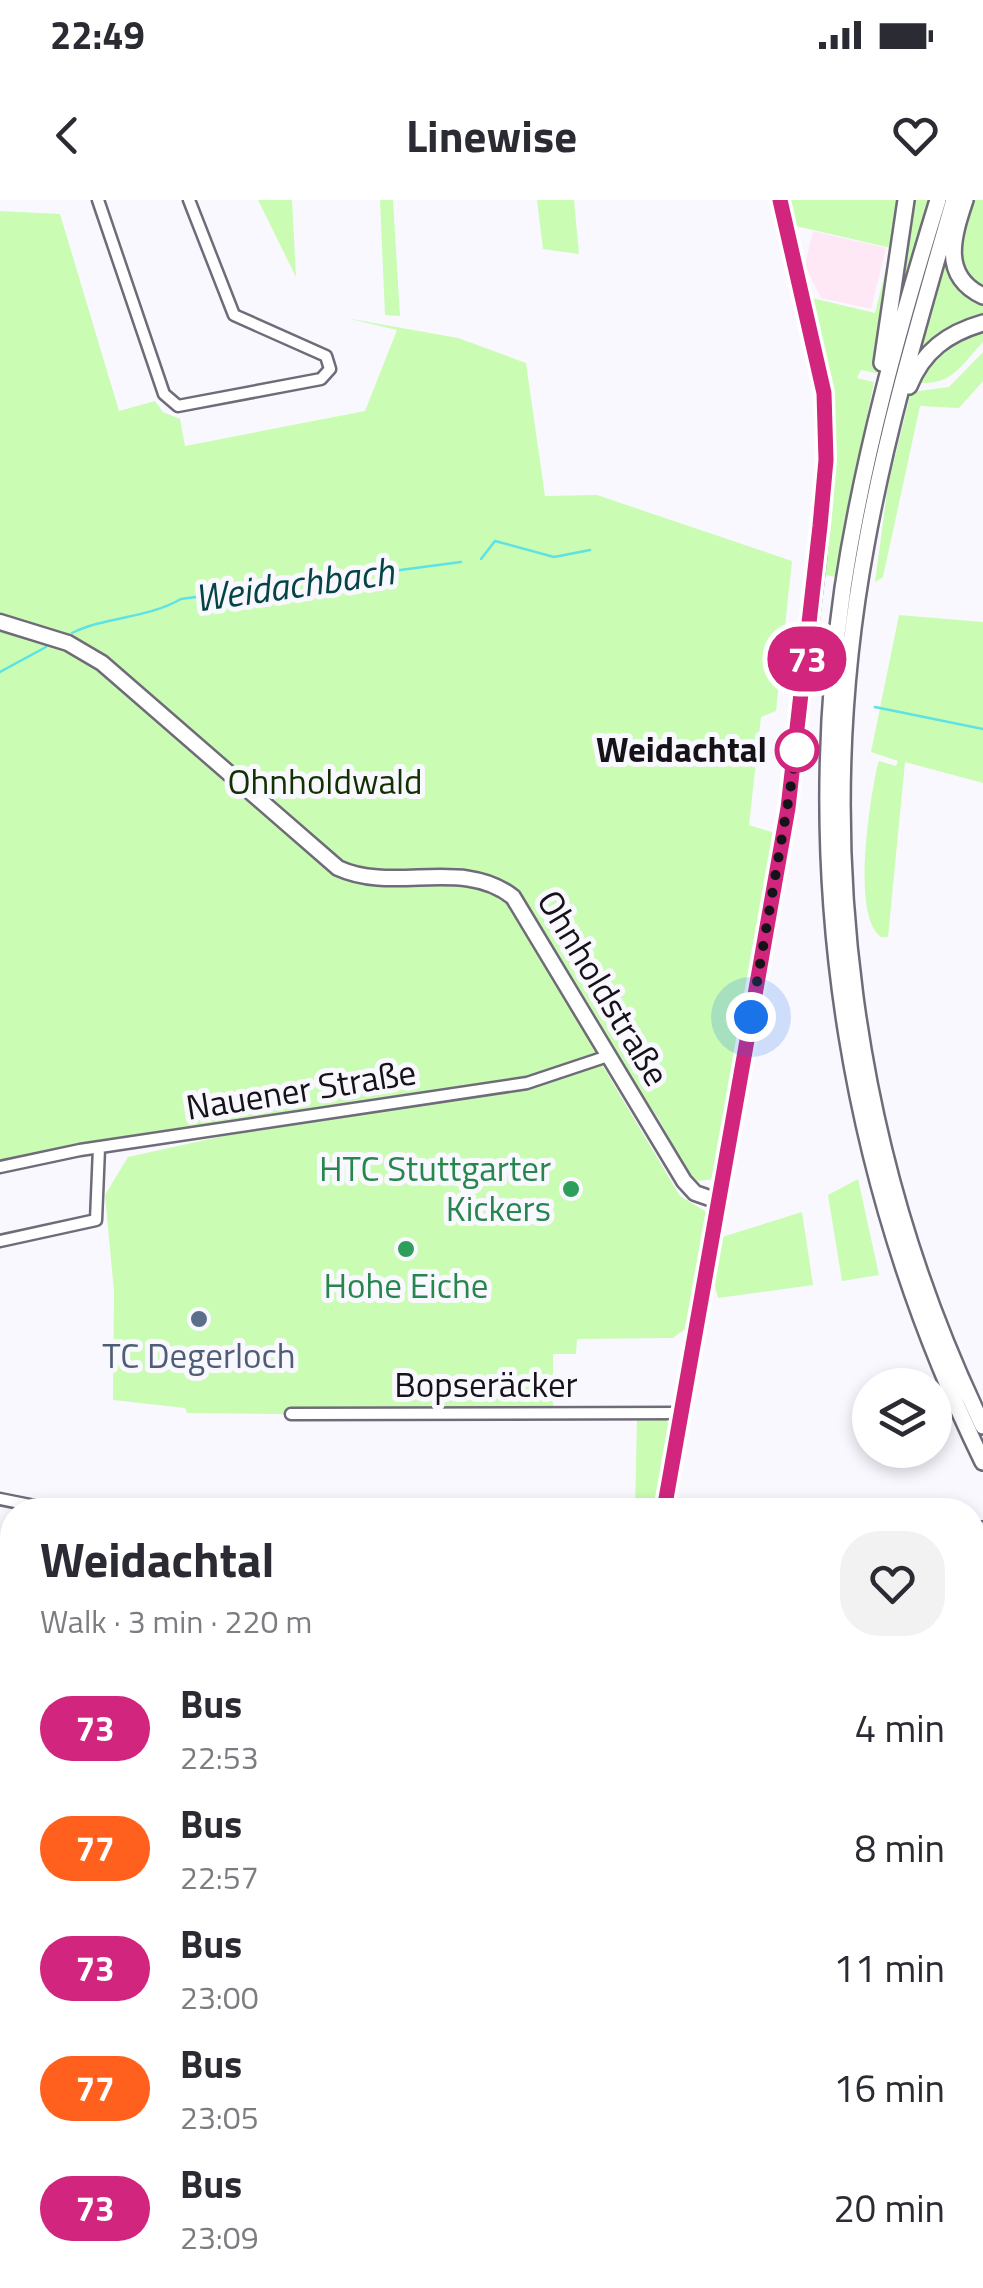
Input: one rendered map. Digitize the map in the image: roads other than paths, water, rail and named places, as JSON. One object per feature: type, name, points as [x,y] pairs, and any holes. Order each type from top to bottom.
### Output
[{"type":"highway","points":[[890,396],[880,376],[906,200]]},
{"type":"highway","points":[[938,200],[890,396],[836,734],[832,930],[854,1082],[896,1250],[943,1374],[983,1462]]},
{"type":"highway","points":[[890,396],[954,200]]},
{"type":"highway","points":[[965,200],[952,258],[962,280],[983,296]]},
{"type":"highway","points":[[890,396],[940,342],[983,323]]},
{"type":"highway","points":[[836,756],[846,916],[868,1079],[911,1248],[983,1426]]},
{"type":"main road","points":[[666,1498],[800,729],[826,460],[824,393],[780,200]]},
{"type":"main road","name":"Ohnholdstraße","points":[[0,622],[68,643],[102,664],[338,868],[377,878],[473,879],[504,890],[530,918],[684,1181],[695,1193],[718,1201]]},
{"type":"street","points":[[98,200],[164,394],[178,406],[320,380],[330,369],[326,356],[234,316],[189,200]]},
{"type":"street","name":"Nauener Straße","points":[[0,1167],[103,1147],[527,1083],[608,1056]]},
{"type":"street","points":[[0,1241],[96,1220],[103,1147]]},
{"type":"street","name":"Bopseräcker","points":[[291,1414],[681,1413]]},
{"type":"waterway","name":"Weidachbach","points":[[481,559],[495,541],[554,557],[590,550]]},
{"type":"waterway","name":"Weidachbach","points":[[72,633],[181,599],[461,562]]},
{"type":"waterway","name":"Weidachbach","points":[[0,672],[46,647]]},
{"type":"waterway","name":"Weidachbach","points":[[875,707],[983,729]]},
{"type":"place","name":"Weidachtal","points":[[797,750]]},
{"type":"place","name":"HTC Stuttgarter Kickers","points":[[571,1189]]},
{"type":"place","name":"Hohe Eiche","points":[[406,1249]]},
{"type":"place","name":"TC Degerloch","points":[[199,1319]]},
{"type":"park label","name":"Ohnholdwald","points":[[325,782]]}]
